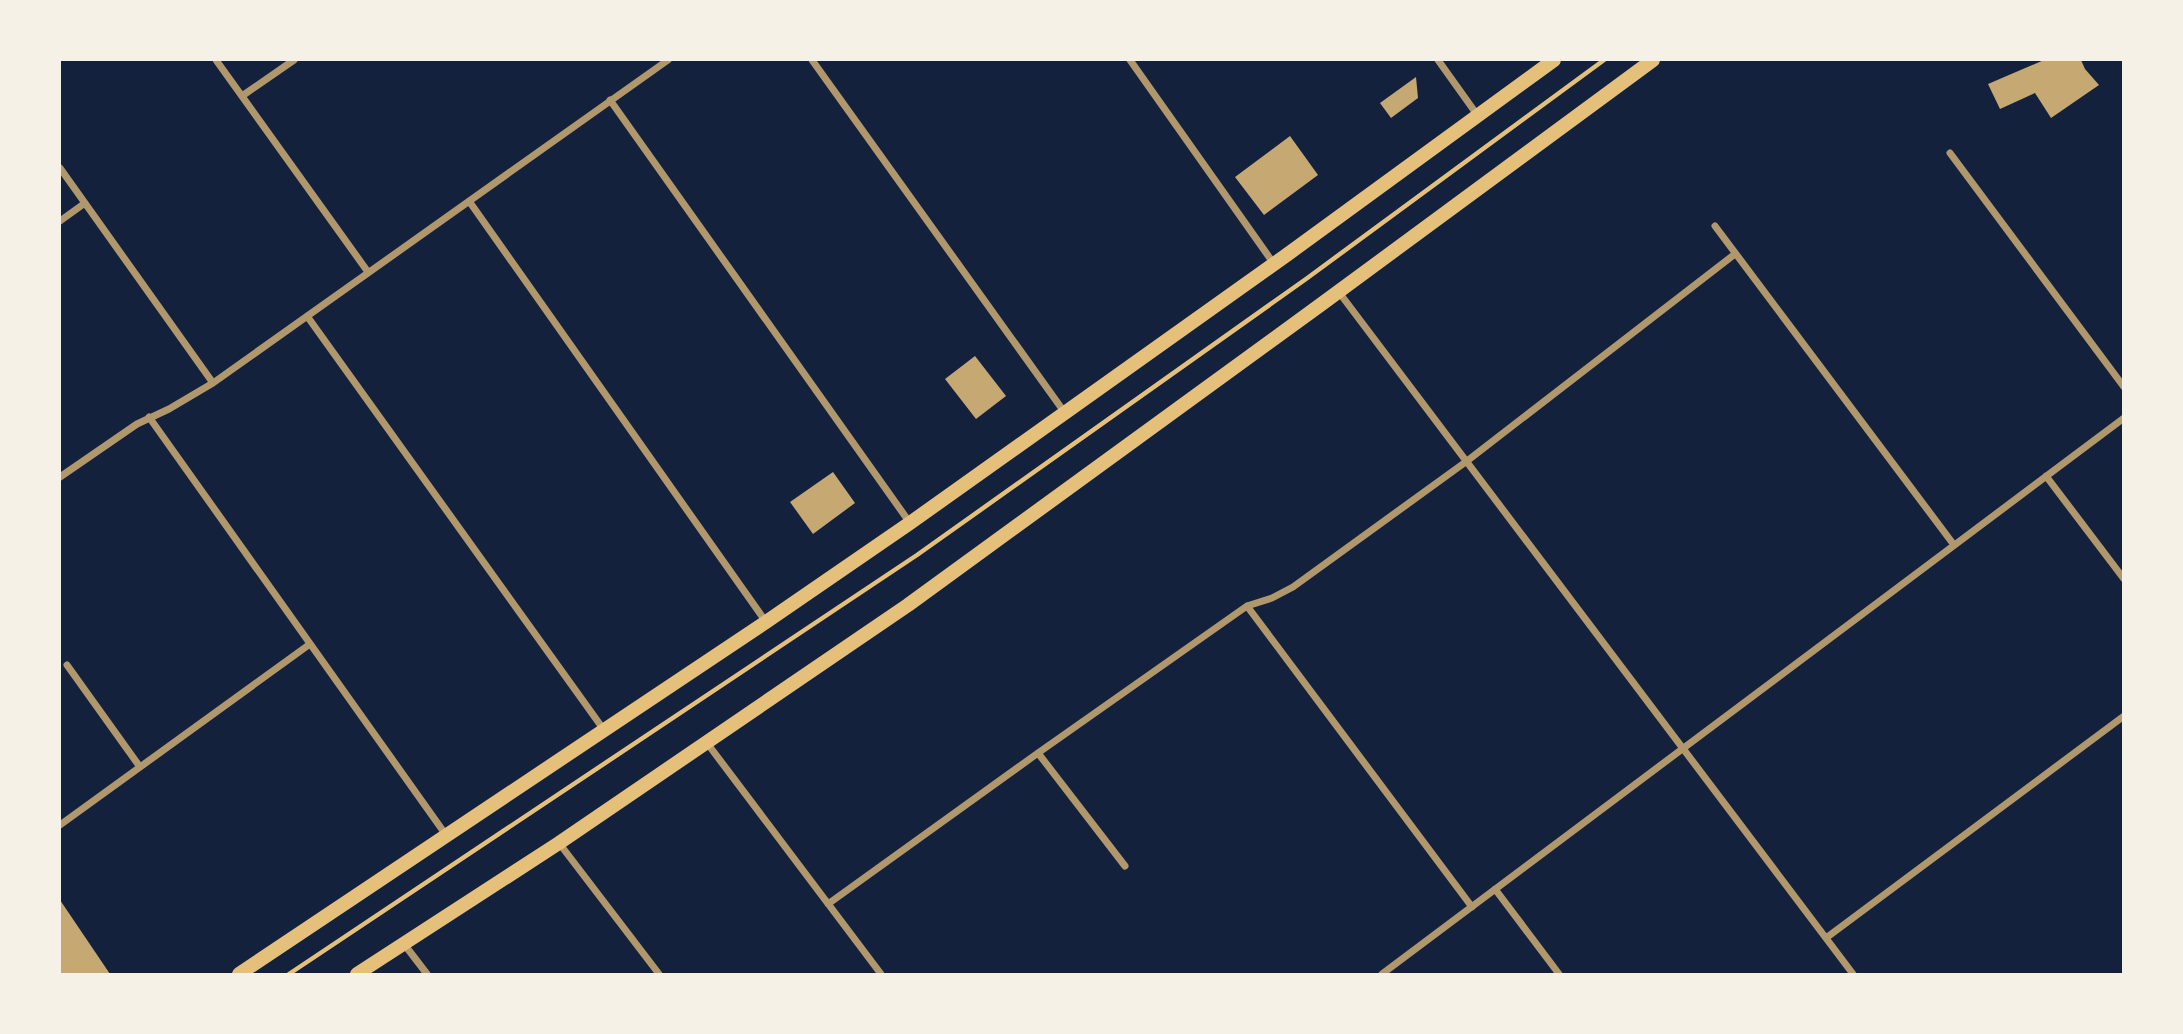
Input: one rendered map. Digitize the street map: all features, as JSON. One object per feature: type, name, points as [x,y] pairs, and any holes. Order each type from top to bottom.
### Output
[{"type":"main road","points":[[239,975],[910,523],[1274,265],[1554,60]]},
{"type":"main road","points":[[357,975],[559,843],[908,605],[1653,60]]},
{"type":"street","points":[[216,60],[368,272]]},
{"type":"street","points":[[242,96],[294,60]]},
{"type":"street","points":[[60,477],[149,417],[169,409],[213,383],[668,60]]},
{"type":"street","points":[[812,60],[1065,413]]},
{"type":"street","points":[[1130,60],[1274,265]]},
{"type":"street","points":[[1438,60],[1479,116]]},
{"type":"street","points":[[610,100],[910,523]]},
{"type":"street","points":[[1950,153],[2123,387]]},
{"type":"street","points":[[60,167],[213,383]]},
{"type":"street","points":[[469,201],[766,622]]},
{"type":"street","points":[[60,221],[85,203]]},
{"type":"street","points":[[1715,226],[1954,545]]},
{"type":"street","points":[[828,904],[1247,606],[1272,598],[1293,587],[1467,461],[1735,254]]},
{"type":"street","points":[[1338,291],[1853,975]]},
{"type":"street","points":[[307,316],[605,730]]},
{"type":"street","points":[[149,417],[446,835]]},
{"type":"street","points":[[1382,975],[2123,418]]},
{"type":"street","points":[[2046,476],[2123,579]]},
{"type":"street","points":[[1247,606],[1472,907]]},
{"type":"street","points":[[60,825],[310,644]]},
{"type":"street","points":[[67,665],[140,767]]},
{"type":"street","points":[[1826,938],[2123,716]]},
{"type":"street","points":[[707,743],[881,975]]},
{"type":"street","points":[[1038,753],[1125,866]]},
{"type":"street","points":[[559,843],[659,975]]},
{"type":"street","points":[[1495,889],[1559,975]]},
{"type":"street","points":[[404,944],[427,975]]},
{"type":"building","points":[[2044,60],[2081,60],[2099,85],[2051,118],[2035,93],[2000,109],[1988,84]]},
{"type":"building","points":[[1416,77],[1418,98],[1391,118],[1380,103]]},
{"type":"building","points":[[1290,136],[1318,175],[1264,215],[1235,177]]},
{"type":"building","points":[[975,356],[1006,396],[976,419],[945,379]]},
{"type":"building","points":[[833,472],[855,503],[813,534],[790,502]]},
{"type":"building","points":[[60,900],[110,974],[60,974]]}]
